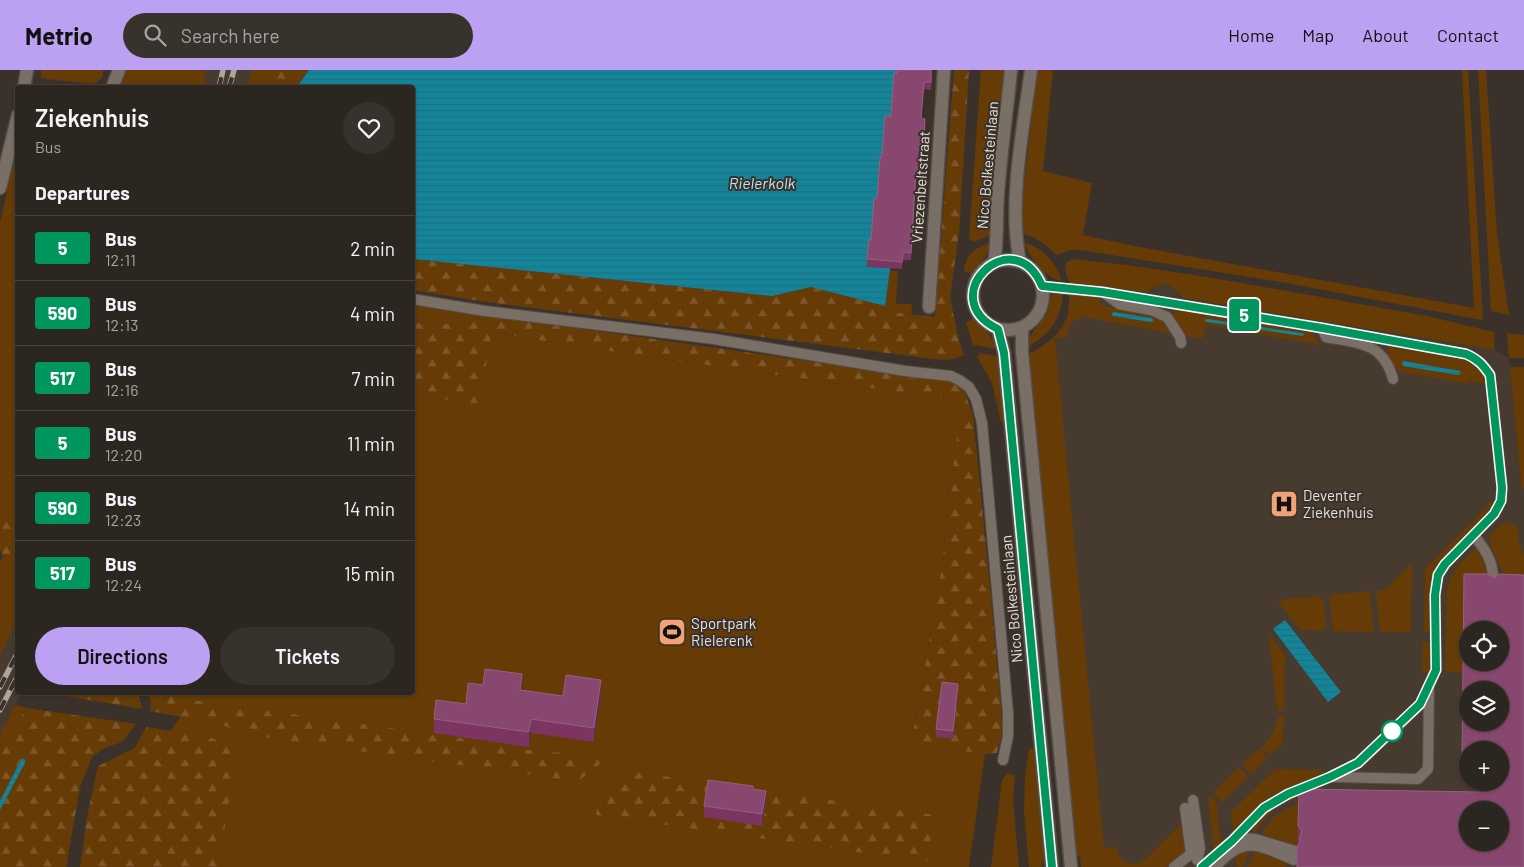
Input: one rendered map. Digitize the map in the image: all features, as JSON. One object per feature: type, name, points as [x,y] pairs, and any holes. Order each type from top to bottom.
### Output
[{"type":"street","points":[[24,85],[27,70]]},
{"type":"street","points":[[113,85],[119,70]]},
{"type":"street","name":"Vriezenbeltstraat","points":[[929,307],[944,70]]},
{"type":"street","name":"Nico Bolkesteinlaan","points":[[994,263],[1000,164],[1012,70]]},
{"type":"street","points":[[1020,262],[1016,245],[1015,209],[1031,70]]},
{"type":"street","points":[[0,188],[15,127]]},
{"type":"street","points":[[1002,260],[1020,262],[1034,272],[1042,286],[1041,306],[1030,322],[1022,327],[1006,330],[998,329],[980,317],[975,308],[974,286],[978,276],[985,268],[994,263],[1002,260]]},
{"type":"street","points":[[1022,327],[1022,352],[1071,867]]},
{"type":"street","name":"Nico Bolkesteinlaan","points":[[998,329],[1005,363],[1052,867]]},
{"type":"lane","points":[[1042,286],[1102,292],[1466,354],[1476,358],[1483,364],[1490,375],[1502,488],[1501,501],[1494,514],[1445,564],[1438,575],[1435,595],[1436,670],[1420,704],[1358,763],[1276,800],[1264,808],[1235,837],[1200,864]]},
{"type":"lane","points":[[1102,292],[1119,304],[1151,310],[1167,317],[1180,337],[1181,343]]},
{"type":"lane","points":[[415,299],[485,311],[714,339],[950,376],[969,387],[976,399],[982,423],[1008,713],[1008,736],[1003,760]]},
{"type":"lane","points":[[1322,328],[1326,337],[1365,344],[1380,352],[1390,369],[1393,379]]},
{"type":"lane","points":[[1474,536],[1488,556],[1494,572],[1494,591]]},
{"type":"lane","points":[[1330,777],[1418,779],[1422,776],[1428,769],[1430,683]]},
{"type":"lane","points":[[1193,800],[1200,849],[1200,864]]},
{"type":"lane","points":[[1174,867],[1191,854],[1185,808]]},
{"type":"lane","points":[[1215,867],[1235,849],[1254,844],[1295,855],[1255,839],[1235,837]]},
{"type":"shaded area","points":[[183,70],[276,70],[273,85],[180,85]]},
{"type":"shaded area","name":"Deventer Ziekenhuis","points":[[1069,283],[1100,285],[1164,284],[1173,286],[1183,298],[1495,350],[1509,358],[1511,377],[1524,378],[1524,867],[1081,867],[1080,856],[1076,857],[1029,354],[1037,351],[1057,334],[1066,319],[1069,309]]},
{"type":"shaded area","points":[[15,552],[15,695],[21,695],[15,705],[36,709],[0,825],[0,582]]},
{"type":"green space","points":[[41,70],[103,70],[103,77],[94,84],[46,79],[41,77]]},
{"type":"green space","points":[[125,70],[204,70],[206,85],[122,85]]},
{"type":"green space","points":[[252,70],[276,70],[273,85],[248,85]]},
{"type":"green space","points":[[276,70],[309,70],[298,85],[273,85]]},
{"type":"green space","points":[[954,70],[969,70],[959,233],[950,297],[958,338],[964,355],[954,359],[942,360],[479,301],[415,290],[415,259],[772,296],[811,287],[885,306],[884,311],[935,317]]},
{"type":"green space","points":[[981,70],[1006,70],[991,235],[973,242],[969,239]]},
{"type":"green space","points":[[1037,70],[1053,70],[1043,171],[1092,183],[1083,235],[1474,308],[1462,70],[1468,70],[1482,320],[1281,282],[1080,250],[1071,250],[1057,255],[1037,239],[1023,234],[1021,212]]},
{"type":"green space","points":[[1478,70],[1486,70],[1497,234],[1509,315],[1491,311]]},
{"type":"green space","points":[[15,157],[15,506],[12,514],[0,530],[0,223]]},
{"type":"green space","points":[[1024,242],[1037,248],[1048,257],[1062,281],[1049,276],[1038,266]]},
{"type":"green space","points":[[989,243],[986,256],[971,274],[964,271],[969,256]]},
{"type":"green space","points":[[1072,259],[1128,265],[1213,278],[1427,316],[1494,332],[1495,350],[1183,298],[1166,284],[1146,292],[1069,283],[1065,269],[1066,263]]},
{"type":"green space","points":[[890,271],[898,271],[896,304],[912,304],[911,314],[884,311]]},
{"type":"green space","points":[[1053,294],[1063,294],[1057,318],[1044,336],[1029,346],[1033,331],[1046,315]]},
{"type":"green space","points":[[1069,295],[1097,296],[1104,306],[1158,317],[1166,322],[1170,331],[1170,333],[1083,317],[1071,324],[1068,329],[1068,337],[1055,339],[1104,848],[1117,847],[1119,855],[1123,860],[1136,864],[1145,859],[1183,822],[1187,848],[1184,854],[1166,867],[1081,867],[1080,856],[1076,857],[1029,354],[1046,344],[1061,330],[1067,319]],"holes":[[[1114,312],[1151,318],[1151,322],[1113,316],[1111,314]]]},
{"type":"green space","points":[[415,303],[493,316],[459,324],[415,323]]},
{"type":"green space","points":[[1172,306],[1310,331],[1321,345],[1206,325],[1203,339],[1187,336],[1176,322]]},
{"type":"green space","points":[[493,316],[954,382],[962,385],[973,415],[991,598],[1003,729],[997,753],[985,754],[921,745],[913,734],[941,572],[961,401],[587,348],[492,332],[479,404],[415,395],[415,323],[459,324]]},
{"type":"green space","points":[[973,319],[990,336],[997,349],[973,345],[966,323]]},
{"type":"green space","name":"Sportpark Rielerenk","points":[[491,332],[587,348],[961,401],[941,572],[913,733],[921,745],[985,754],[969,867],[148,867],[163,742],[192,700],[193,695],[415,695],[415,395],[479,404]]},
{"type":"green space","points":[[1507,333],[1524,335],[1524,358],[1509,358]]},
{"type":"green space","points":[[1387,343],[1419,347],[1466,358],[1478,367],[1488,384],[1469,381],[1469,384],[1401,372],[1388,359]]},
{"type":"green space","points":[[980,353],[998,356],[1005,421],[1001,422],[992,383],[977,357]]},
{"type":"green space","points":[[1510,367],[1524,367],[1524,489],[1522,489]]},
{"type":"green space","points":[[1488,502],[1493,502],[1484,517],[1433,577],[1430,632],[1424,632],[1425,569],[1488,506]]},
{"type":"green space","points":[[15,505],[15,552],[0,582],[0,562],[3,557],[0,550],[0,530],[12,514]]},
{"type":"green space","points":[[1501,524],[1517,525],[1519,544],[1524,555],[1524,591],[1503,591],[1502,569],[1492,550],[1489,536]]},
{"type":"green space","points":[[1478,547],[1486,568],[1486,593],[1464,594],[1463,621],[1459,621],[1459,671],[1462,671],[1462,673],[1445,671],[1447,590],[1458,566]]},
{"type":"green space","points":[[15,552],[15,623],[0,656],[0,582]]},
{"type":"green space","points":[[1412,563],[1411,632],[1380,632],[1376,591],[1386,589]]},
{"type":"green space","points":[[1370,591],[1374,632],[1333,631],[1329,595]]},
{"type":"green space","points":[[1318,596],[1324,602],[1326,626],[1321,631],[1300,630],[1277,600]]},
{"type":"green space","points":[[1269,634],[1285,655],[1284,711],[1277,711]]},
{"type":"green space","points":[[1423,642],[1430,642],[1429,672],[1422,673]]},
{"type":"green space","points":[[59,695],[138,695],[142,709]]},
{"type":"green space","points":[[149,695],[193,695],[192,700],[462,738],[528,750],[609,757],[581,779],[574,781],[273,739],[241,732],[219,724],[150,711],[151,703]]},
{"type":"green space","points":[[15,705],[26,708],[0,755],[0,734]]},
{"type":"green space","points":[[26,708],[136,724],[122,742],[104,748],[92,757],[80,787],[66,867],[0,867],[0,810],[26,761],[22,758],[0,801],[0,755]]},
{"type":"green space","points":[[1284,716],[1283,743],[1270,755],[1264,750],[1262,752],[1268,758],[1251,774],[1242,764],[1270,737],[1274,731],[1277,717]]},
{"type":"green space","points":[[146,727],[206,736],[237,747],[219,867],[80,867],[87,817],[98,766],[135,748]]},
{"type":"green space","points":[[1036,748],[1047,859],[1042,861],[1042,867],[1029,867],[1024,811],[1025,776],[1029,749]]},
{"type":"green space","points":[[1239,767],[1248,777],[1222,802],[1213,792]]},
{"type":"green space","points":[[1275,769],[1322,770],[1323,773],[1275,794],[1252,812],[1233,831],[1231,812]]},
{"type":"green space","points":[[634,772],[935,815],[927,862],[596,815],[597,807]]},
{"type":"green space","points":[[1007,774],[1015,775],[1013,800],[1019,867],[991,867],[1002,780]]},
{"type":"green space","points":[[1322,785],[1322,798],[1304,797],[1287,801],[1269,814],[1256,832],[1249,829],[1277,804]]},
{"type":"green space","points":[[1210,795],[1219,805],[1217,806],[1221,843],[1214,851],[1208,799]]},
{"type":"green space","points":[[1301,803],[1298,848],[1262,834],[1278,814]]},
{"type":"green space","points":[[1249,850],[1243,867],[1237,867],[1235,855]]},
{"type":"green space","points":[[1255,850],[1286,863],[1286,867],[1248,867]]},
{"type":"water","name":"Rielerkolk","points":[[309,70],[913,70],[906,155],[885,306],[811,287],[772,296],[415,259],[415,85],[298,85]]},
{"type":"water","points":[[1114,312],[1154,320],[1151,322],[1113,316],[1111,314]]},
{"type":"water","points":[[1208,319],[1305,335],[1207,322],[1204,320]]},
{"type":"water","points":[[1403,361],[1460,371],[1461,373],[1458,375],[1403,366]]},
{"type":"water","points":[[1285,620],[1341,692],[1328,702],[1273,629]]},
{"type":"water","points":[[22,758],[26,761],[0,810],[0,801]]},
{"type":"building","points":[[897,70],[931,70],[931,82],[924,82],[921,118],[925,119],[922,171],[916,170],[911,253],[903,252],[902,262],[867,259],[869,239],[871,240],[874,198],[877,199],[885,116],[891,116],[894,73],[897,73]]},
{"type":"building","points":[[1464,574],[1488,574],[1494,578],[1500,574],[1524,575],[1524,867],[1297,867],[1297,846],[1300,843],[1302,830],[1298,826],[1299,789],[1509,791],[1509,741],[1462,741],[1462,731],[1509,731],[1509,681],[1463,681],[1463,671],[1509,671],[1509,621],[1463,621]]},
{"type":"building","points":[[485,669],[522,674],[520,690],[563,696],[566,675],[601,680],[594,728],[531,719],[529,732],[434,719],[436,700],[466,704],[468,683],[483,685]]},
{"type":"building","points":[[942,682],[958,684],[953,731],[936,729]]},
{"type":"building","points":[[708,780],[753,786],[753,789],[766,791],[762,814],[704,806]]},
{"type":"railway","points":[[220,85],[223,70]]},
{"type":"railway","points":[[230,85],[234,70]]},
{"type":"railway","points":[[0,687],[15,658]]},
{"type":"railway","points":[[0,710],[15,681]]},
{"type":"bus line","name":"5","points":[[1052,867],[1004,353],[998,329],[980,317],[975,308],[973,297],[974,286],[978,276],[985,268],[1002,260],[1020,262],[1028,266],[1042,286],[1102,292],[1466,354],[1476,358],[1483,364],[1490,375],[1502,488],[1501,501],[1494,514],[1445,564],[1438,575],[1435,595],[1436,670],[1420,704],[1358,763],[1276,800],[1264,808],[1232,841],[1202,867]]},
{"type":"place","name":"Deventer Ziekenhuis","points":[[1284,504]]},
{"type":"place","name":"Sportpark Rielerenk","points":[[672,632]]}]
